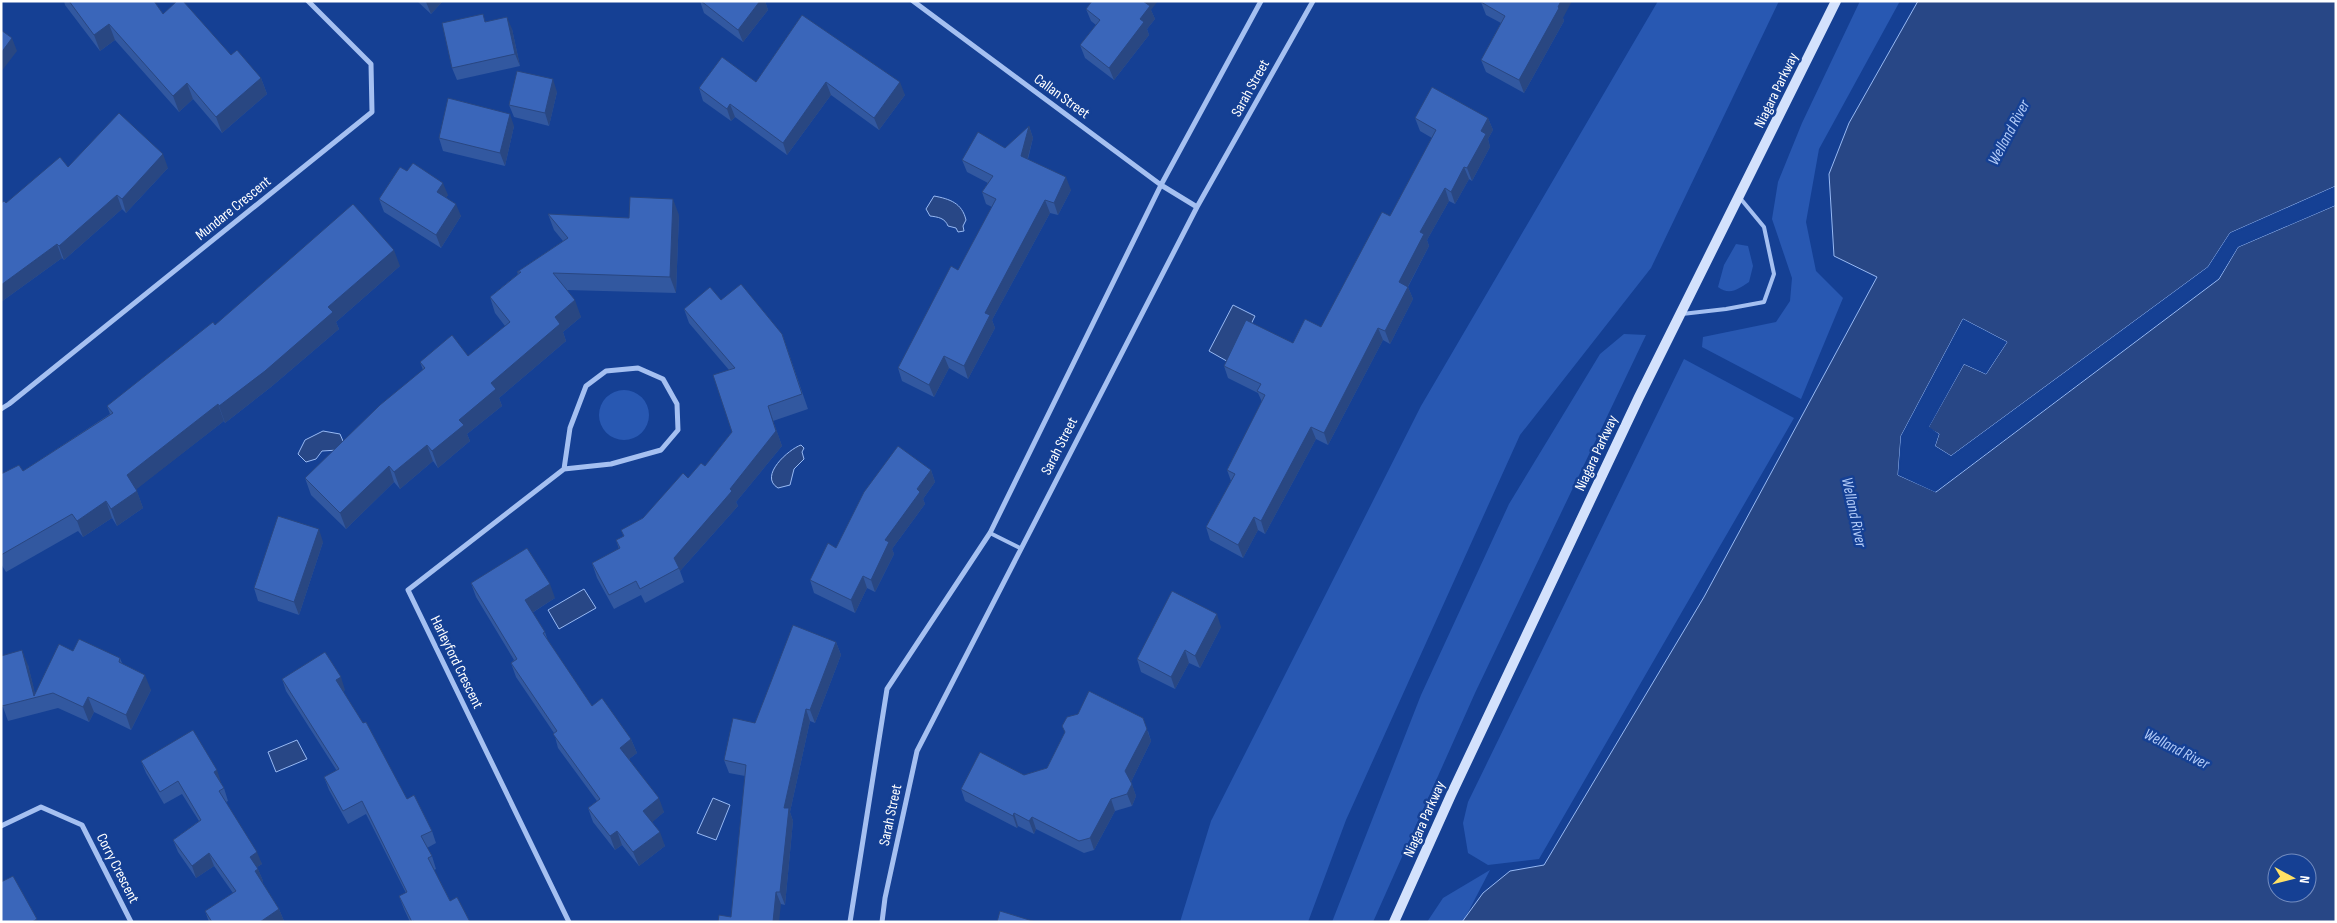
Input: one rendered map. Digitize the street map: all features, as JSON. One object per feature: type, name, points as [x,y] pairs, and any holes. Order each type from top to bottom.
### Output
[{"type":"main road","name":"Niagara Parkway","points":[[1394,922],[1455,786],[1618,441],[1836,1]]},
{"type":"street","name":"Mundare Crescent","points":[[1,409],[372,112],[371,64],[308,1]]},
{"type":"street","name":"Callan Street","points":[[913,1],[1161,185],[1197,207]]},
{"type":"street","name":"Sarah Street","points":[[850,922],[887,689],[990,532],[1161,185],[1261,1]]},
{"type":"street","name":"Sarah Street","points":[[882,922],[885,898],[917,751],[1197,207],[1313,1]]},
{"type":"street","points":[[638,368],[663,379],[678,404],[678,430],[661,450],[611,464],[564,469],[570,428],[586,386],[606,371],[638,368]]},
{"type":"street","name":"Harleyford Crescent","points":[[564,469],[408,590],[569,922]]},
{"type":"street","name":"Corry Crescent","points":[[1,826],[41,807],[82,825],[131,922]]},
{"type":"lane","points":[[1681,314],[1726,310],[1764,302],[1774,274],[1764,227],[1740,198]]},
{"type":"lane","points":[[990,532],[1020,548]]},
{"type":"shaded area","points":[[1658,1],[1779,1],[1651,268],[1520,435],[1346,820],[1308,922],[1180,922],[1211,821],[1421,406]]},
{"type":"shaded area","points":[[1860,1],[1900,1],[1819,149],[1806,222],[1816,271],[1843,298],[1801,399],[1702,347],[1703,337],[1776,322],[1790,301],[1792,278],[1772,219],[1778,182],[1802,123]]},
{"type":"shaded area","points":[[1736,244],[1748,246],[1753,266],[1749,282],[1734,290],[1722,290],[1718,287],[1724,265]]},
{"type":"shaded area","points":[[1624,334],[1646,335],[1475,693],[1373,922],[1332,922],[1421,695],[1509,504],[1600,354]]},
{"type":"shaded area","points":[[1684,359],[1794,418],[1539,859],[1488,865],[1468,853],[1463,823],[1468,802]]},
{"type":"shaded area","points":[[629,390],[642,397],[648,405],[648,425],[642,433],[634,439],[619,440],[606,433],[600,425],[599,410],[606,397],[614,391]]},
{"type":"shaded area","points":[[1490,870],[1463,922],[1427,922],[1443,898]]},
{"type":"water","name":"Welland River","points":[[1918,1],[2336,1],[2336,186],[2230,233],[2208,267],[1951,456],[1935,446],[1939,434],[1928,428],[1964,364],[1986,374],[2007,342],[1963,319],[1901,436],[1898,475],[1936,492],[2219,279],[2238,247],[2336,205],[2336,922],[1462,922],[1483,893],[1510,871],[1544,865],[1704,597],[1877,277],[1834,256],[1829,174],[1849,123]]},
{"type":"water","points":[[934,196],[950,200],[962,210],[966,220],[963,226],[964,231],[958,232],[956,228],[948,226],[947,223],[938,217],[930,216],[926,209]]},
{"type":"water","points":[[1233,305],[1255,316],[1232,364],[1209,351]]},
{"type":"water","points":[[323,431],[340,434],[343,441],[338,450],[322,451],[316,459],[306,462],[298,454],[305,440]]},
{"type":"water","points":[[801,445],[804,448],[802,452],[804,459],[794,469],[790,485],[778,488],[773,483],[771,477],[773,470],[783,457]]},
{"type":"water","points":[[584,589],[596,608],[559,629],[548,610]]},
{"type":"water","points":[[297,740],[307,759],[276,772],[268,752]]},
{"type":"water","points":[[713,798],[730,805],[716,840],[697,833]]},
{"type":"pier","points":[[2336,186],[2336,189],[2231,235],[2210,269],[1951,459],[1933,447],[1936,435],[1927,430],[1926,427],[1962,363],[1965,362],[1985,371],[2004,342],[1964,322],[1903,437],[1900,474],[1935,489],[2217,277],[2237,245],[2336,202],[2336,205],[2238,247],[2219,278],[1935,492],[1898,475],[1901,436],[1963,319],[2007,342],[1986,374],[1964,364],[1929,427],[1939,434],[1935,446],[1951,456],[2208,267],[2230,233]]},
{"type":"building","points":[[69,1],[154,1],[163,14],[177,1],[183,1],[231,55],[237,50],[261,78],[216,117],[187,83],[173,96],[109,24],[94,35]]},
{"type":"building","points":[[701,1],[760,1],[738,30]]},
{"type":"building","points":[[1092,1],[1143,1],[1150,6],[1140,19],[1144,22],[1109,68],[1080,45],[1100,20],[1086,9]]},
{"type":"building","points":[[1482,1],[1561,1],[1559,8],[1519,80],[1481,60],[1505,16]]},
{"type":"building","points":[[483,14],[485,22],[507,17],[515,54],[452,68],[442,23]]},
{"type":"building","points":[[802,15],[900,82],[874,118],[826,82],[783,143],[730,104],[727,109],[699,88],[722,57],[756,82]]},
{"type":"building","points":[[1,30],[12,38],[1,53]]},
{"type":"building","points":[[517,71],[553,79],[545,113],[509,105]]},
{"type":"building","points":[[1432,87],[1488,118],[1481,131],[1486,134],[1467,168],[1464,167],[1451,192],[1445,188],[1420,232],[1424,234],[1399,282],[1408,287],[1385,331],[1378,328],[1324,433],[1311,427],[1261,521],[1254,517],[1238,545],[1206,527],[1235,474],[1227,470],[1265,395],[1257,391],[1261,384],[1224,366],[1246,320],[1293,343],[1305,319],[1321,327],[1382,212],[1390,216],[1436,130],[1415,118]]},
{"type":"building","points":[[448,98],[510,114],[500,153],[439,138]]},
{"type":"building","points":[[119,113],[163,154],[122,199],[117,195],[59,246],[57,244],[1,285],[1,203],[4,201],[6,203],[60,157],[68,167]]},
{"type":"building","points":[[1029,126],[1021,156],[1066,177],[1054,203],[1045,200],[985,313],[990,315],[964,366],[944,356],[929,385],[898,368],[951,266],[958,270],[996,199],[982,192],[993,176],[962,160],[978,132],[1005,148]]},
{"type":"building","points":[[413,163],[443,183],[437,192],[456,204],[436,235],[379,199],[400,167],[407,171]]},
{"type":"building","points":[[630,197],[673,199],[670,277],[553,273],[575,300],[555,317],[560,324],[491,383],[496,389],[459,420],[464,425],[432,451],[427,445],[394,472],[389,466],[340,513],[305,478],[380,405],[425,368],[420,362],[452,335],[468,356],[510,322],[490,297],[521,272],[517,272],[568,238],[548,214],[629,218]]},
{"type":"building","points":[[353,204],[394,250],[328,307],[333,312],[265,371],[219,406],[218,404],[127,475],[137,491],[111,509],[106,501],[77,521],[72,514],[1,555],[1,474],[19,465],[23,471],[113,413],[107,406],[213,322],[215,325]]},
{"type":"building","points":[[741,284],[782,334],[802,394],[768,406],[776,431],[730,489],[732,491],[674,558],[679,568],[640,589],[636,581],[609,595],[592,563],[620,548],[616,540],[624,536],[621,530],[643,518],[683,473],[688,478],[701,463],[705,466],[732,432],[713,375],[735,368],[684,309],[710,287],[721,300]]},
{"type":"building","points":[[898,446],[931,470],[917,489],[920,492],[885,540],[889,542],[871,580],[863,576],[851,600],[810,580],[828,543],[836,548],[864,492]]},
{"type":"building","points":[[278,516],[319,529],[294,602],[254,588]]},
{"type":"building","points":[[527,548],[550,584],[525,600],[545,632],[543,633],[592,706],[602,698],[631,739],[620,748],[659,798],[643,811],[660,832],[633,852],[617,831],[610,836],[588,808],[600,799],[553,734],[557,731],[511,663],[517,659],[471,583]]},
{"type":"building","points":[[1172,591],[1217,614],[1195,656],[1185,650],[1171,677],[1137,659]]},
{"type":"building","points":[[793,625],[836,642],[810,710],[806,709],[784,808],[789,808],[780,892],[776,892],[773,922],[718,922],[719,915],[731,917],[746,765],[724,760],[733,718],[755,723]]},
{"type":"building","points":[[79,639],[120,658],[119,662],[145,675],[126,715],[88,697],[83,707],[53,693],[2,706],[1,656],[22,650],[34,696],[59,644],[73,651]]},
{"type":"building","points":[[325,652],[341,677],[336,680],[363,723],[366,722],[407,799],[414,795],[432,831],[421,836],[432,856],[428,858],[450,901],[457,897],[470,922],[412,922],[399,896],[407,892],[362,801],[343,811],[324,777],[339,769],[282,679]]},
{"type":"building","points":[[1089,691],[1143,718],[1147,729],[1125,771],[1132,784],[1127,794],[1111,799],[1090,838],[1079,841],[1032,817],[1029,821],[1014,813],[1013,816],[961,789],[980,752],[1024,775],[1047,768],[1065,732],[1062,726],[1067,717],[1078,714]]},
{"type":"building","points":[[193,730],[217,770],[214,772],[224,788],[219,791],[257,852],[250,857],[258,869],[255,871],[279,909],[260,922],[212,922],[205,911],[236,891],[209,853],[192,866],[173,840],[201,820],[178,781],[160,792],[141,761]]},
{"type":"building","points":[[13,876],[37,919],[32,922],[1,922],[1,882]]},
{"type":"building","points":[[1000,911],[1036,922],[997,922]]}]
